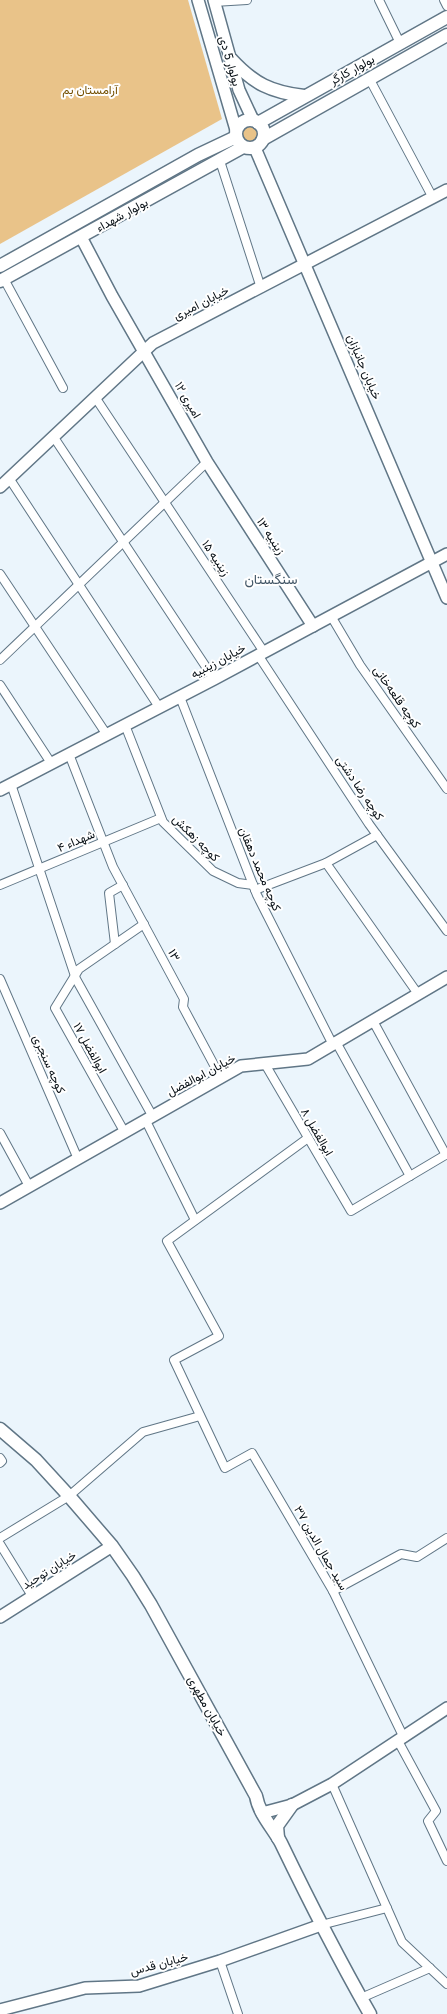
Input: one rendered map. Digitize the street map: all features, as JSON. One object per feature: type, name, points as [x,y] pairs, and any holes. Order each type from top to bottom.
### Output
[{"type":"main road","name":"بولوار کارگر","points":[[447,17],[255,122],[243,122],[247,140],[369,78],[447,35]]},
{"type":"main road","points":[[231,59],[247,76],[264,87],[284,94],[304,96]]},
{"type":"main road","points":[[247,140],[263,130],[255,122]]},
{"type":"main road","name":"بولوار شهداء","points":[[0,266],[198,155],[247,140]]},
{"type":"main road","name":"بولوار شهداء","points":[[2,280],[220,161],[247,140]]},
{"type":"main road","points":[[198,155],[204,155],[209,158],[210,165],[206,169]]},
{"type":"main road","name":"خیابان مطهری","points":[[1,1432],[36,1460],[112,1546],[152,1605],[266,1815]]},
{"type":"main road","points":[[292,1804],[266,1815],[321,1926],[370,2014]]},
{"type":"main road","points":[[278,1836],[277,1826],[292,1804]]},
{"type":"street","points":[[199,3],[247,0]]},
{"type":"street","points":[[379,0],[400,43]]},
{"type":"street","points":[[444,0],[447,6]]},
{"type":"street","name":"بولوار 5 دی","points":[[214,1],[240,90],[255,122]]},
{"type":"street","name":"بولوار 5 دی","points":[[199,3],[225,94],[247,140]]},
{"type":"street","points":[[369,78],[433,198]]},
{"type":"street","points":[[225,94],[229,98],[234,99],[239,95],[240,90]]},
{"type":"street","name":"خیابان جانبازان","points":[[247,140],[305,265],[447,598]]},
{"type":"street","points":[[220,161],[261,288]]},
{"type":"street","name":"خیابان امیری","points":[[0,487],[153,343],[447,190]]},
{"type":"street","name":"امیری ۱۲","points":[[81,237],[207,462]]},
{"type":"street","points":[[2,280],[63,388]]},
{"type":"street","name":"زینبیه ۱۵","points":[[95,397],[165,502],[261,653]]},
{"type":"street","points":[[53,436],[214,679]]},
{"type":"street","points":[[0,660],[207,462]]},
{"type":"street","name":"زینبیه ۱۳","points":[[207,462],[313,626]]},
{"type":"street","points":[[9,478],[160,707]]},
{"type":"street","name":"خیابان زینبیه","points":[[0,790],[180,697],[447,554]]},
{"type":"street","points":[[0,574],[107,735]]},
{"type":"street","name":"کوچه قلعه‌خانی","points":[[331,616],[360,665],[447,789]]},
{"type":"street","name":"کوچه رضا دشتی","points":[[261,653],[377,835],[447,931]]},
{"type":"street","points":[[0,685],[51,763]]},
{"type":"street","name":"کوچه محمد دهقان","points":[[180,697],[254,887],[334,1044],[410,1176]]},
{"type":"street","name":"کوچه زهکش","points":[[125,725],[161,818],[213,871],[238,884],[254,887]]},
{"type":"street","name":"۱۳","points":[[69,754],[103,842],[123,885],[184,998],[183,1007],[221,1078]]},
{"type":"street","points":[[11,784],[75,974],[149,1119],[195,1220]]},
{"type":"street","name":"شهداء ۴","points":[[0,885],[161,818]]},
{"type":"street","points":[[254,887],[326,863],[377,835]]},
{"type":"street","points":[[326,863],[418,994]]},
{"type":"street","points":[[115,944],[109,893],[123,885]]},
{"type":"street","points":[[75,974],[78,969],[144,924]]},
{"type":"street","name":"ابوالفضل ۱۷","points":[[75,974],[55,1008],[124,1132]]},
{"type":"street","name":"خیابان ابوالفضل","points":[[0,1203],[241,1066],[308,1059],[447,977]]},
{"type":"street","name":"کوچه سنجری","points":[[0,979],[78,1159]]},
{"type":"street","points":[[373,1021],[447,1154],[410,1176]]},
{"type":"street","name":"ابوالفضل ۸","points":[[265,1064],[351,1211],[410,1176]]},
{"type":"street","points":[[0,1133],[30,1186]]},
{"type":"street","points":[[0,1538],[68,1496],[143,1432],[200,1416],[174,1360],[218,1336],[167,1241],[308,1138]]},
{"type":"street","name":"سید جمال الدین ۳۷","points":[[200,1416],[225,1468],[252,1453],[333,1591],[436,1811],[428,1821],[447,1861]]},
{"type":"street","points":[[333,1591],[401,1554],[417,1558],[447,1538]]},
{"type":"street","points":[[0,1544],[32,1596]]},
{"type":"street","name":"خیابان توحید","points":[[0,1617],[112,1546]]},
{"type":"street","points":[[292,1804],[332,1784],[447,1708]]},
{"type":"street","points":[[332,1784],[402,1942],[447,1984]]},
{"type":"street","points":[[321,1926],[387,1908]]},
{"type":"street","name":"خیابان قدس","points":[[0,2010],[85,1988],[139,1986],[220,1961],[321,1926]]},
{"type":"street","points":[[220,1961],[238,2014]]},
{"type":"street","points":[[361,1998],[430,1968]]},
{"type":"green space","name":"آرامستان بم","points":[[0,0],[188,0],[222,119],[0,244]]},
{"type":"green space","points":[[247,126],[253,126],[258,131],[256,140],[247,142],[242,137],[242,131]]},
{"type":"district","name":"سنگستان","points":[[271,579]]}]
